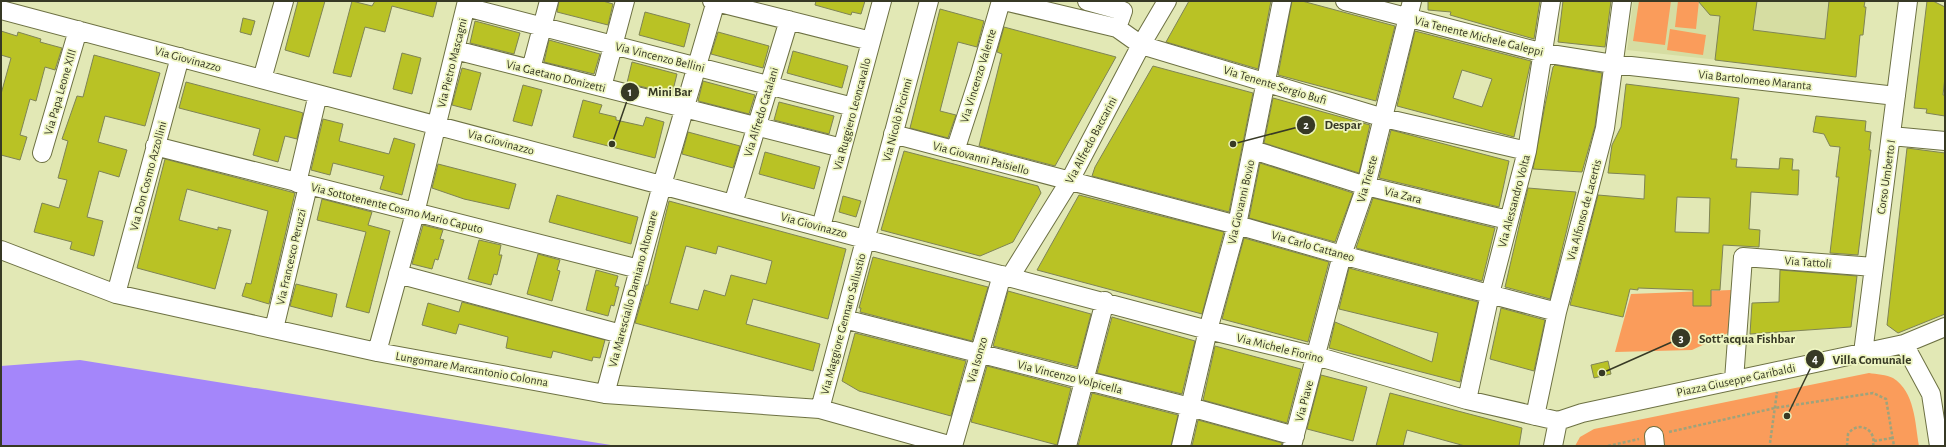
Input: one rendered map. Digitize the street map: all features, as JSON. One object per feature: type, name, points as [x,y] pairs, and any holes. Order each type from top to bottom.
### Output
[{"type":"street","points":[[262,79],[284,1]]},
{"type":"street","points":[[531,69],[550,1]]},
{"type":"street","points":[[602,87],[625,1]]},
{"type":"street","points":[[715,1],[872,40]]},
{"type":"street","name":"Via Maresciallo Damiano Altomare","points":[[605,394],[662,185],[715,1]]},
{"type":"street","name":"Via Ruggiero Leoncavallo","points":[[821,227],[882,1]]},
{"type":"street","name":"Via Nicolò Piccinni","points":[[865,239],[929,1]]},
{"type":"street","points":[[1003,1],[1116,28],[1123,11],[1087,1]]},
{"type":"street","name":"Via Vincenzo Valente","points":[[955,151],[1003,1]]},
{"type":"street","name":"Via Alfredo Baccarini","points":[[1006,276],[1069,182],[1141,45],[1168,1]]},
{"type":"street","name":"Via Giovanni Bovio","points":[[1182,446],[1208,330],[1237,225],[1282,1]]},
{"type":"street","name":"Via Tenente Michele Galeppi","points":[[1345,1],[1410,9],[1544,53],[1614,64]]},
{"type":"street","name":"Via Alessandro Volta","points":[[1467,400],[1490,294],[1527,151],[1544,53],[1551,1]]},
{"type":"street","name":"Via Alfonso de Lacertis","points":[[1535,416],[1557,312],[1605,128],[1622,1]]},
{"type":"street","name":"Corso Umberto I","points":[[1863,353],[1908,1]]},
{"type":"street","name":"Via Vincenzo Bellini","points":[[467,4],[542,27],[854,107]]},
{"type":"street","name":"Via Pietro Mascagni","points":[[377,352],[415,213],[467,4]]},
{"type":"street","name":"Via Trieste","points":[[1316,356],[1342,255],[1366,186],[1410,9]]},
{"type":"street","name":"Via Giovinazzo","points":[[1,10],[1006,276]]},
{"type":"street","name":"Via Alfredo Catalani","points":[[733,204],[789,20]]},
{"type":"street","name":"Via Tenente Sergio Bufi","points":[[1116,28],[1141,45],[1384,118],[1527,151]]},
{"type":"street","name":"Via Papa Leone XIII","points":[[42,153],[78,30]]},
{"type":"street","name":"Via Gaetano Donizetti","points":[[455,50],[842,148]]},
{"type":"street","name":"Via Don Cosmo Azzollini","points":[[116,294],[180,57]]},
{"type":"street","name":"Via Bartolomeo Maranta","points":[[1614,64],[1896,96]]},
{"type":"street","name":"Via Francesco Peruzzi","points":[[274,328],[303,184],[318,94]]},
{"type":"street","name":"Via Giovanni Paisiello","points":[[893,134],[1069,182]]},
{"type":"street","points":[[1891,136],[1945,141]]},
{"type":"street","name":"Via Sottotenente Cosmo Mario Caputo","points":[[155,146],[639,270]]},
{"type":"street","name":"Via Zara","points":[[1253,150],[1366,186],[1508,220]]},
{"type":"street","name":"Via Carlo Cattaneo","points":[[1069,182],[1237,225],[1342,255],[1557,312]]},
{"type":"street","name":"Via Maggiore Gennaro Sallustio","points":[[820,409],[865,239]]},
{"type":"street","name":"Lungomare Marcantonio Colonna","points":[[1,250],[116,294],[377,352],[605,394],[820,409],[952,446]]},
{"type":"street","name":"Via Tattoli","points":[[1734,380],[1742,257],[1874,267]]},
{"type":"street","points":[[398,274],[621,334]]},
{"type":"street","name":"Via Michele Fiorino","points":[[1006,276],[1208,330],[1316,356],[1467,400],[1558,421]]},
{"type":"street","name":"Via Isonzo","points":[[952,446],[1006,276]]},
{"type":"street","points":[[1067,446],[1106,302]]},
{"type":"street","name":"Via Vincenzo Volpicella","points":[[844,319],[1190,407],[1293,441]]},
{"type":"street","name":"Piazza Giuseppe Garibaldi","points":[[1558,421],[1582,413],[1904,344],[1945,327]]},
{"type":"street","points":[[1904,344],[1931,394],[1939,446]]},
{"type":"street","name":"Via Piave","points":[[1293,441],[1316,356]]},
{"type":"street","points":[[1552,446],[1558,421]]},
{"type":"path","points":[[1770,443],[1777,392]]},
{"type":"path","points":[[1608,446],[1655,441],[1775,408],[1873,393],[1886,399],[1894,446]]},
{"type":"path","points":[[1847,446],[1848,434],[1854,428],[1859,426],[1868,429],[1871,432],[1874,441],[1873,446]]},
{"type":"path","points":[[1874,441],[1892,438]]},
{"type":"shaded area","points":[[1633,1],[1862,1],[1854,75],[1627,50]]},
{"type":"shaded area","points":[[1639,1],[1671,1],[1665,45],[1633,41]]},
{"type":"shaded area","points":[[1678,1],[1699,1],[1696,29],[1675,27]]},
{"type":"shaded area","points":[[1670,29],[1706,35],[1703,55],[1667,50]]},
{"type":"shaded area","points":[[1731,290],[1728,333],[1692,350],[1615,352],[1631,294]]},
{"type":"shaded area","points":[[80,360],[617,446],[1,446],[1,366]]},
{"type":"shaded area","points":[[1869,373],[1885,375],[1893,378],[1906,391],[1913,409],[1919,446],[1575,446],[1580,437],[1594,429]]},
{"type":"building","points":[[298,1],[325,1],[309,57],[285,50]]},
{"type":"building","points":[[352,1],[372,6],[375,1],[437,1],[433,17],[392,6],[385,32],[365,27],[351,77],[333,73]]},
{"type":"building","points":[[559,1],[603,1],[613,4],[608,25],[557,12]]},
{"type":"building","points":[[816,1],[865,1],[861,14],[852,12],[851,15],[815,5]]},
{"type":"building","points":[[1189,1],[1271,1],[1258,69],[1166,42]]},
{"type":"building","points":[[1292,1],[1302,1],[1395,26],[1376,101],[1278,75]]},
{"type":"building","points":[[1428,1],[1540,1],[1534,39],[1450,15],[1451,12],[1428,10]]},
{"type":"building","points":[[1563,1],[1611,1],[1605,47],[1558,42]]},
{"type":"building","points":[[1698,1],[1757,1],[1753,30],[1825,39],[1829,1],[1865,1],[1864,7],[1866,7],[1863,35],[1860,35],[1856,77],[1715,60],[1720,16],[1710,15]]},
{"type":"building","points":[[1927,1],[1933,1],[1945,7],[1945,77],[1943,95],[1945,95],[1945,116],[1926,113],[1927,109],[1914,108]]},
{"type":"building","points":[[940,9],[984,21],[977,47],[958,42],[940,111],[956,115],[948,138],[910,128]]},
{"type":"building","points":[[645,12],[690,24],[684,47],[639,35]]},
{"type":"building","points":[[243,18],[255,21],[251,35],[240,32]]},
{"type":"building","points":[[475,21],[520,33],[514,54],[470,43]]},
{"type":"building","points":[[1004,27],[1116,57],[1055,166],[979,146],[1002,54],[997,52]]},
{"type":"building","points":[[1,31],[17,36],[18,32],[41,39],[40,42],[62,48],[55,70],[45,67],[36,101],[30,99],[20,135],[27,137],[20,160],[1,155],[1,94],[11,58],[1,55]]},
{"type":"building","points":[[1415,31],[1531,61],[1514,137],[1397,106]],"holes":[[[1462,70],[1492,79],[1482,107],[1453,98]]]},
{"type":"building","points":[[718,32],[769,46],[763,68],[711,54]]},
{"type":"building","points":[[549,40],[600,54],[594,74],[544,62]]},
{"type":"building","points":[[793,51],[848,66],[842,88],[787,73]]},
{"type":"building","points":[[402,53],[421,58],[412,94],[393,89]]},
{"type":"building","points":[[94,55],[160,73],[145,126],[105,116],[98,142],[127,150],[119,177],[99,171],[87,217],[103,221],[94,256],[70,249],[72,242],[34,232],[42,203],[59,208],[67,180],[58,178],[68,141],[62,139],[77,96],[83,97]]},
{"type":"building","points":[[632,62],[677,74],[672,94],[627,83]]},
{"type":"building","points":[[1555,65],[1602,73],[1595,126],[1582,172],[1533,169],[1553,67]]},
{"type":"building","points":[[1153,66],[1253,93],[1229,212],[1092,176],[1095,167]]},
{"type":"building","points":[[462,68],[481,73],[471,110],[452,105]]},
{"type":"building","points":[[703,81],[755,95],[749,114],[698,101]]},
{"type":"building","points":[[186,82],[303,113],[297,139],[285,136],[278,162],[253,155],[260,129],[179,108]]},
{"type":"building","points":[[1626,84],[1739,98],[1731,159],[1737,159],[1736,167],[1779,169],[1780,158],[1793,159],[1792,170],[1799,170],[1798,195],[1751,192],[1749,229],[1760,230],[1759,247],[1723,245],[1720,290],[1711,290],[1711,306],[1693,306],[1693,290],[1638,288],[1638,290],[1630,289],[1623,317],[1570,305],[1598,195],[1644,199],[1645,175],[1608,173],[1612,145],[1621,127]],"holes":[[[1677,197],[1710,198],[1709,233],[1675,232]]]},
{"type":"building","points":[[523,85],[542,90],[532,126],[513,121]]},
{"type":"building","points":[[1273,98],[1370,125],[1359,173],[1264,143]]},
{"type":"building","points":[[583,100],[602,105],[599,113],[616,117],[616,120],[643,126],[646,117],[664,122],[655,158],[573,137]]},
{"type":"building","points":[[779,102],[834,116],[829,134],[774,120]]},
{"type":"building","points":[[1816,116],[1866,121],[1865,131],[1871,132],[1869,150],[1871,150],[1858,255],[1830,253],[1839,177],[1836,177],[1840,147],[1830,146],[1824,134],[1813,132]]},
{"type":"building","points":[[323,119],[343,124],[339,141],[389,154],[394,138],[415,144],[402,195],[380,189],[384,176],[333,163],[330,175],[311,170]]},
{"type":"building","points":[[1391,130],[1509,161],[1499,207],[1379,178]]},
{"type":"building","points":[[688,132],[740,146],[733,168],[682,154]]},
{"type":"building","points":[[1907,148],[1945,153],[1945,314],[1898,333],[1887,325]]},
{"type":"building","points":[[904,151],[1038,186],[1041,193],[1013,242],[980,256],[881,230]]},
{"type":"building","points":[[765,152],[820,167],[814,189],[759,174]]},
{"type":"building","points":[[165,159],[295,193],[269,304],[242,296],[246,283],[251,284],[268,211],[187,189],[179,220],[218,230],[218,227],[231,230],[215,289],[137,268]]},
{"type":"building","points":[[1260,163],[1353,193],[1335,242],[1249,218]]},
{"type":"building","points":[[438,164],[516,184],[509,209],[464,199],[432,188]]},
{"type":"building","points":[[1528,188],[1576,192],[1550,299],[1505,287]]},
{"type":"building","points":[[557,195],[638,217],[631,244],[549,222]]},
{"type":"building","points":[[1079,195],[1224,232],[1202,314],[1037,270]]},
{"type":"building","points":[[843,196],[861,201],[856,217],[839,212]]},
{"type":"building","points":[[1373,198],[1495,228],[1482,281],[1356,248]]},
{"type":"building","points":[[322,199],[372,212],[368,225],[390,231],[369,313],[346,307],[366,232],[317,220]]},
{"type":"building","points":[[669,201],[846,249],[828,319],[753,299],[746,324],[820,344],[813,371],[635,323],[646,285],[648,285]],"holes":[[[686,246],[716,254],[718,246],[772,261],[766,284],[731,275],[725,296],[704,290],[698,310],[670,303]]]},
{"type":"building","points":[[423,225],[443,230],[440,239],[444,240],[438,260],[435,259],[432,269],[412,264]]},
{"type":"building","points":[[1244,238],[1329,262],[1308,342],[1222,319]]},
{"type":"building","points":[[479,240],[501,245],[499,255],[502,255],[497,275],[494,274],[491,285],[468,279]]},
{"type":"building","points":[[538,254],[560,260],[557,270],[560,271],[552,301],[527,294]]},
{"type":"building","points":[[873,257],[988,287],[972,341],[860,312],[861,308],[859,308]]},
{"type":"building","points":[[1349,268],[1478,302],[1460,382],[1329,348],[1335,322],[1432,362],[1438,333],[1339,309]]},
{"type":"building","points":[[596,270],[618,276],[615,286],[619,287],[614,306],[611,305],[608,316],[586,310]]},
{"type":"building","points":[[1780,270],[1857,276],[1851,327],[1750,334],[1752,303],[1779,302]]},
{"type":"building","points":[[296,284],[337,294],[332,317],[290,306]]},
{"type":"building","points":[[1008,291],[1091,314],[1077,367],[993,346]]},
{"type":"building","points":[[462,302],[605,340],[600,358],[593,357],[592,361],[553,351],[551,358],[506,348],[508,337],[459,324],[456,334],[422,325],[428,303],[459,312]]},
{"type":"building","points":[[1501,308],[1545,320],[1534,371],[1490,359]]},
{"type":"building","points":[[1112,317],[1195,341],[1182,394],[1097,373]]},
{"type":"building","points":[[855,333],[966,361],[951,416],[859,391],[842,381]]},
{"type":"building","points":[[1215,346],[1301,369],[1287,423],[1203,400]]},
{"type":"building","points":[[1608,361],[1611,374],[1594,378],[1591,365]]},
{"type":"building","points":[[987,366],[1071,388],[1057,445],[971,422]]},
{"type":"building","points":[[1321,375],[1367,387],[1353,441],[1307,429]]},
{"type":"building","points":[[1092,393],[1178,415],[1171,446],[1078,446]]},
{"type":"building","points":[[1390,393],[1522,428],[1519,446],[1465,446],[1407,430],[1403,446],[1376,446]]},
{"type":"building","points":[[1198,420],[1282,443],[1281,446],[1192,446]]},
{"type":"place","name":"Mini Bar","points":[[612,144]]},
{"type":"place","name":"Despar","points":[[1233,144]]},
{"type":"place","name":"Sott'acqua Fishbar","points":[[1602,373]]},
{"type":"place","name":"Villa Comunale","points":[[1787,416]]}]
